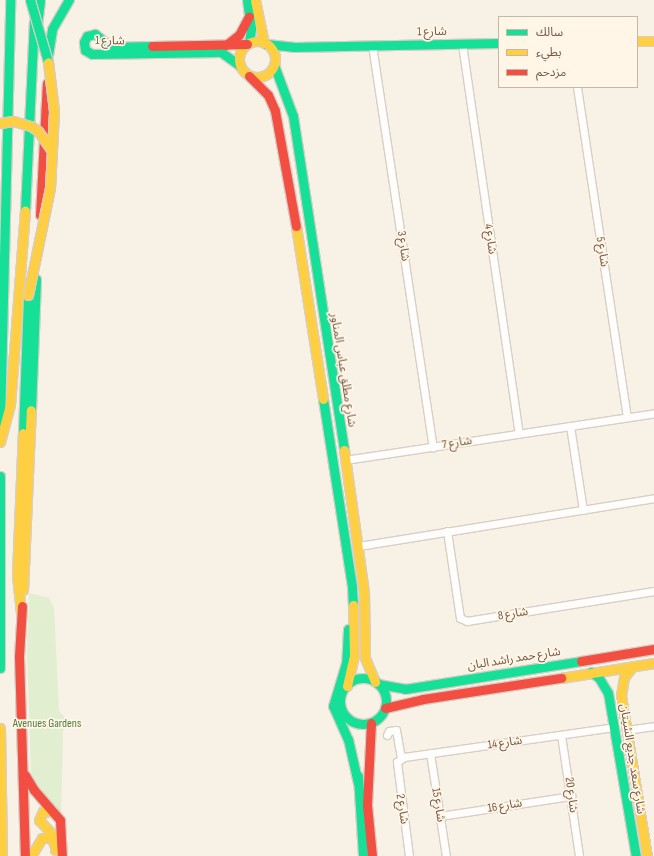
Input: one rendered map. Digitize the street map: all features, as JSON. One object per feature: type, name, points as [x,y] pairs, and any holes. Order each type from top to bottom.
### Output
[{"type":"main road","points":[[0,423],[10,0]]},
{"type":"main road","points":[[24,0],[34,49]]},
{"type":"main road","points":[[22,613],[17,574],[28,295],[49,198],[54,102],[52,78],[30,0]]},
{"type":"main road","points":[[0,442],[10,405],[27,185],[34,49],[34,0]]},
{"type":"main road","points":[[34,49],[40,0]]},
{"type":"main road","points":[[25,856],[24,773],[19,656],[49,40],[54,24],[69,0]]},
{"type":"main road","points":[[247,0],[249,14],[248,44],[239,56],[240,66],[249,76],[264,76],[274,63],[293,47]]},
{"type":"main road","points":[[255,0],[265,43],[273,51],[274,63]]},
{"type":"main road","points":[[226,45],[239,35],[249,14]]},
{"type":"main road","name":"شارع 1","points":[[240,66],[231,57],[221,52],[92,54],[85,50],[84,42],[87,36],[95,34],[111,47],[248,44]]},
{"type":"main road","points":[[638,41],[654,41]]},
{"type":"main road","points":[[248,44],[265,43]]},
{"type":"main road","name":"شارع 1","points":[[265,43],[293,47],[498,43]]},
{"type":"main road","name":"شارع مطلق عباس المناور","points":[[274,63],[293,116],[359,546],[364,592],[364,658],[377,683]]},
{"type":"main road","name":"شارع مطلق عباس المناور","points":[[249,76],[268,95],[279,122],[283,145],[352,587],[354,655],[347,686]]},
{"type":"main road","points":[[268,95],[271,85],[282,85]]},
{"type":"main road","points":[[0,123],[12,121],[31,126],[38,131],[52,151]]},
{"type":"main road","points":[[0,476],[0,668]]},
{"type":"main road","points":[[352,587],[346,663],[333,706],[348,739],[358,783]]},
{"type":"main road","name":"شارع حمد راشد البان","points":[[377,683],[405,689],[654,649]]},
{"type":"main road","name":"شارع حمد راشد البان","points":[[385,708],[403,702],[654,663]]},
{"type":"main road","name":"شارع سعد جديع الشيتان","points":[[633,666],[624,677],[622,700],[647,856]]},
{"type":"main road","name":"شارع سعد جديع الشيتان","points":[[591,672],[604,685],[610,702],[636,856]]},
{"type":"main road","points":[[484,676],[491,679],[490,688]]},
{"type":"main road","points":[[349,719],[356,723],[371,723],[377,719],[385,708],[384,693],[377,683],[360,679],[347,686],[343,692],[341,707],[349,719],[356,743],[363,856]]},
{"type":"main road","points":[[403,702],[399,694],[405,689]]},
{"type":"main road","points":[[610,702],[615,698],[622,700]]},
{"type":"main road","points":[[371,723],[368,805],[372,856]]},
{"type":"main road","points":[[0,728],[2,856]]},
{"type":"main road","points":[[24,773],[34,790],[53,812],[62,828],[58,854]]},
{"type":"main road","points":[[53,812],[43,811],[40,820],[55,837],[58,854]]},
{"type":"main road","points":[[31,856],[36,844],[44,837],[53,840],[58,854]]},
{"type":"street","name":"شارع 4","points":[[462,44],[519,434]]},
{"type":"street","name":"شارع 3","points":[[372,46],[433,447]]},
{"type":"street","name":"شارع 5","points":[[577,88],[627,417]]},
{"type":"street","name":"شارع 7","points":[[345,460],[654,413]]},
{"type":"street","points":[[570,426],[583,510]]},
{"type":"street","points":[[359,546],[654,498]]},
{"type":"street","name":"شارع 8","points":[[447,531],[460,618],[467,621],[654,591]]},
{"type":"street","points":[[626,730],[654,726]]},
{"type":"street","name":"شارع 14","points":[[399,760],[430,754],[614,727]]},
{"type":"street","name":"شارع 2","points":[[387,735],[389,731],[396,730],[409,856]]},
{"type":"street","name":"شارع 20","points":[[561,735],[580,856]]},
{"type":"street","name":"شارع 15","points":[[430,754],[446,856]]},
{"type":"street","name":"شارع 16","points":[[440,816],[571,796]]},
{"type":"green space","name":"Avenues Gardens","points":[[29,593],[49,598],[54,608],[59,711],[67,720],[68,726],[63,730],[61,815],[34,783],[31,770],[27,651]]},
{"type":"traffic: fast","points":[[0,422],[10,0]]},
{"type":"traffic: fast","points":[[30,0],[48,62]]},
{"type":"traffic: fast","points":[[37,25],[40,0]]},
{"type":"traffic: fast","points":[[48,55],[52,29],[69,0]]},
{"type":"traffic: fast","points":[[247,0],[251,29],[249,43]]},
{"type":"traffic: fast","points":[[25,211],[34,20]]},
{"type":"traffic: fast","points":[[152,46],[111,47],[95,34],[87,36],[84,42],[85,50],[92,54],[221,52],[240,66]]},
{"type":"traffic: fast","points":[[266,44],[293,47],[498,43]]},
{"type":"traffic: fast","points":[[274,65],[293,116],[344,450]]},
{"type":"traffic: fast","points":[[31,410],[36,279]]},
{"type":"traffic: fast","points":[[23,433],[28,295]]},
{"type":"traffic: fast","points":[[323,399],[352,587],[353,605]]},
{"type":"traffic: fast","points":[[0,476],[0,668]]},
{"type":"traffic: fast","points":[[348,629],[346,663],[333,706],[348,739],[358,783]]},
{"type":"traffic: fast","points":[[378,684],[405,689],[581,661]]},
{"type":"traffic: fast","points":[[591,672],[599,678],[608,693],[636,856]]},
{"type":"traffic: fast","points":[[363,678],[376,682],[382,688],[386,701],[382,714],[376,720],[363,724],[350,720],[344,714],[340,701],[344,688],[350,682],[363,678]]},
{"type":"traffic: fast","points":[[358,776],[363,856]]},
{"type":"traffic: slow","points":[[255,0],[264,43]]},
{"type":"traffic: slow","points":[[257,41],[270,46],[275,59],[270,72],[257,77],[244,72],[239,59],[244,46],[257,41]]},
{"type":"traffic: slow","points":[[638,41],[654,41]]},
{"type":"traffic: slow","points":[[28,295],[50,188],[54,111],[48,62]]},
{"type":"traffic: slow","points":[[0,123],[13,121],[31,126],[38,131],[52,151]]},
{"type":"traffic: slow","points":[[0,442],[10,405],[25,211]]},
{"type":"traffic: slow","points":[[296,226],[323,399]]},
{"type":"traffic: slow","points":[[23,590],[31,410]]},
{"type":"traffic: slow","points":[[21,613],[17,574],[23,433]]},
{"type":"traffic: slow","points":[[344,450],[364,592],[365,658],[375,682]]},
{"type":"traffic: slow","points":[[347,686],[354,655],[353,605]]},
{"type":"traffic: slow","points":[[561,678],[654,663]]},
{"type":"traffic: slow","points":[[633,666],[624,677],[621,695],[647,856]]},
{"type":"traffic: slow","points":[[0,728],[2,856]]},
{"type":"traffic: slow","points":[[53,812],[43,811],[39,820],[55,837],[55,850]]},
{"type":"traffic: slow","points":[[31,856],[42,838],[51,838],[55,846]]},
{"type":"traffic: jam","points":[[226,45],[239,35],[249,16]]},
{"type":"traffic: jam","points":[[152,46],[247,44]]},
{"type":"traffic: jam","points":[[249,76],[268,95],[275,111],[296,226]]},
{"type":"traffic: jam","points":[[40,215],[47,83]]},
{"type":"traffic: jam","points":[[22,606],[19,656],[25,856]]},
{"type":"traffic: jam","points":[[581,661],[654,649]]},
{"type":"traffic: jam","points":[[385,708],[423,699],[561,678]]},
{"type":"traffic: jam","points":[[371,723],[367,805],[372,856]]},
{"type":"traffic: jam","points":[[25,775],[34,790],[60,820],[62,856]]}]
